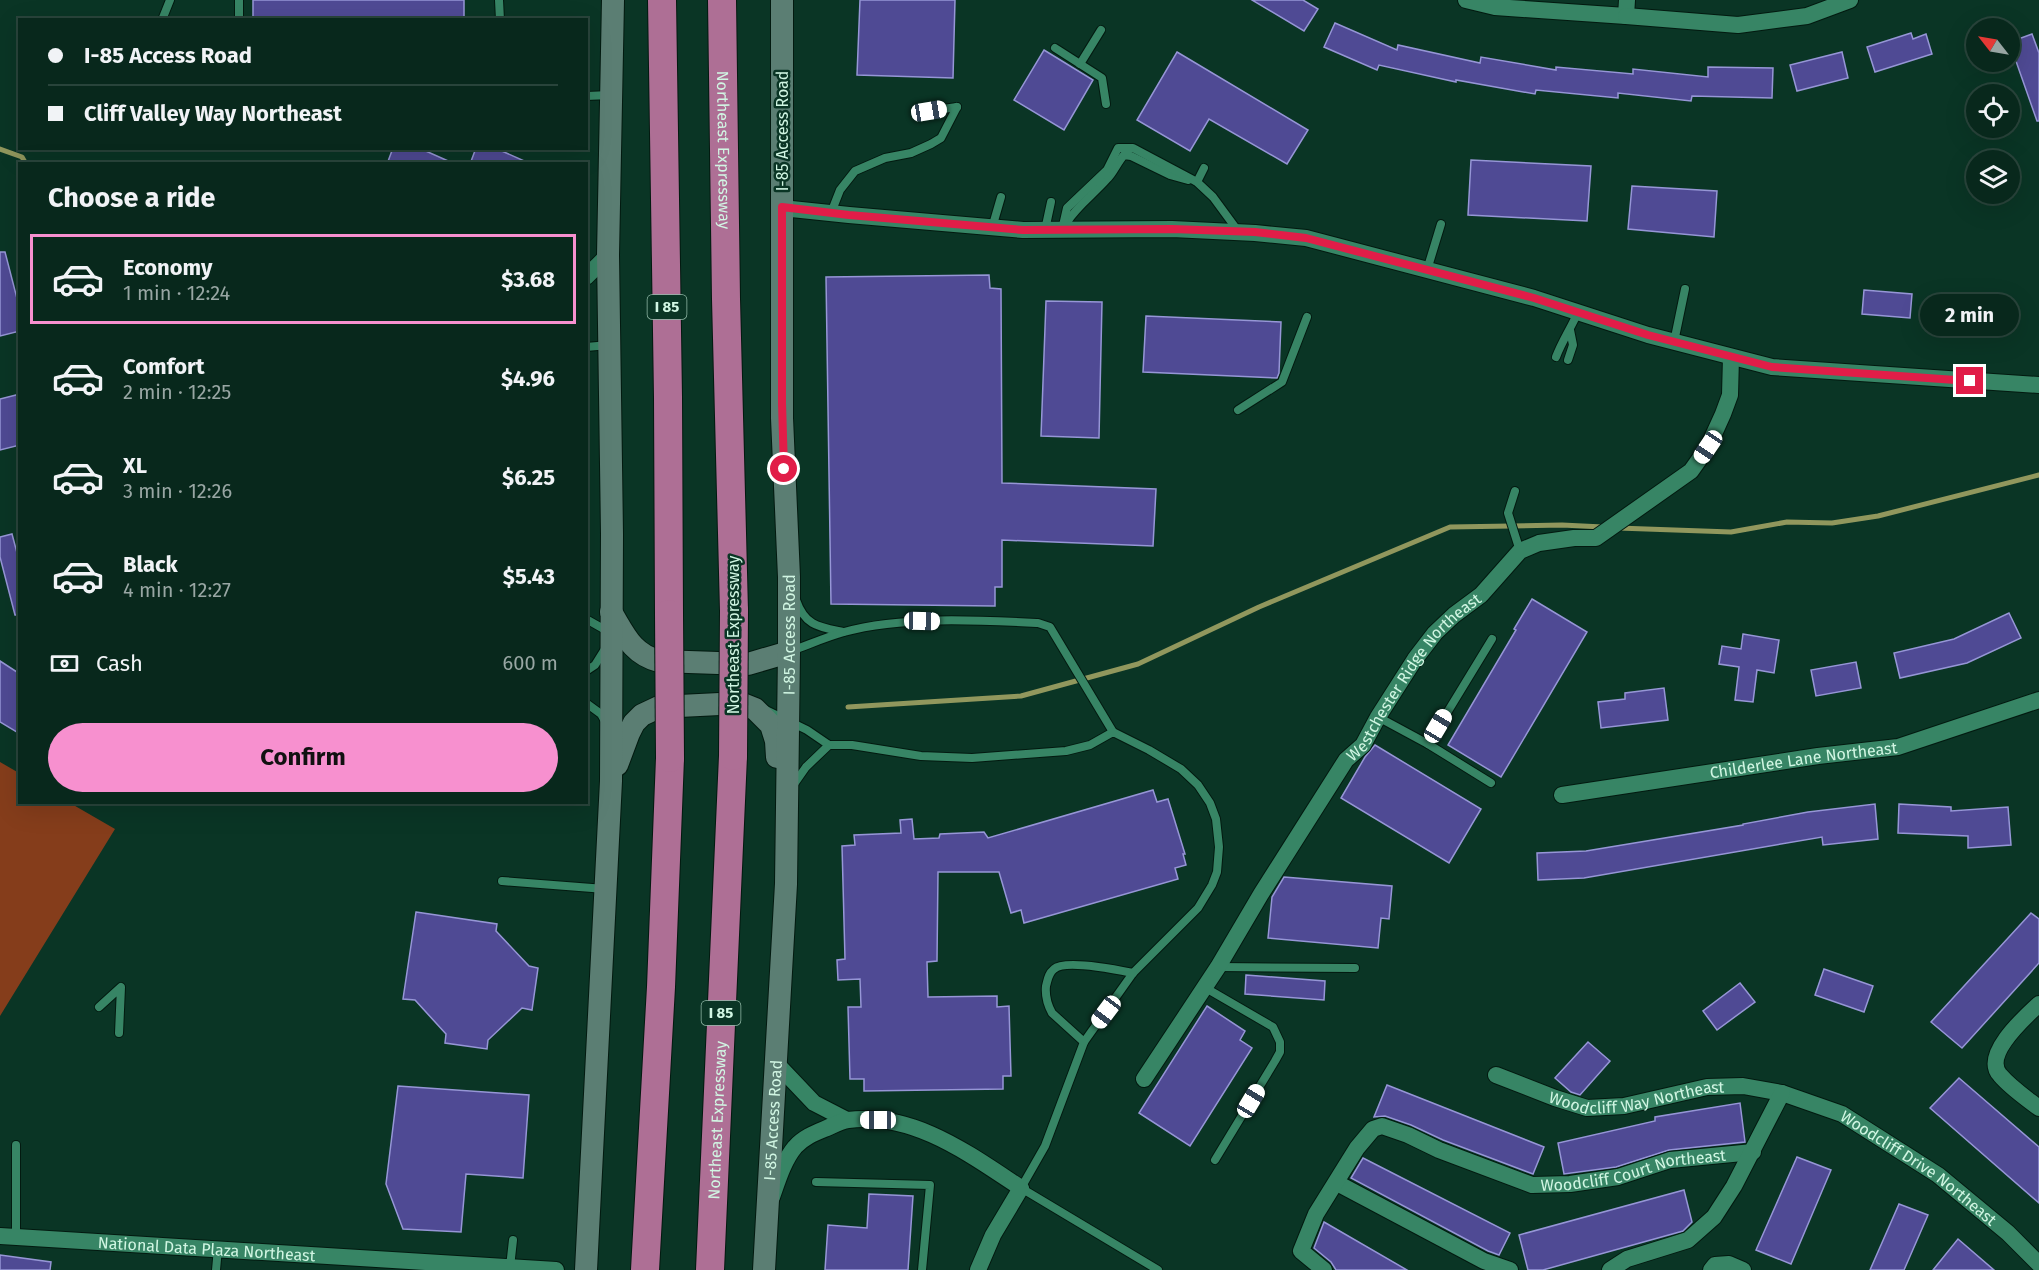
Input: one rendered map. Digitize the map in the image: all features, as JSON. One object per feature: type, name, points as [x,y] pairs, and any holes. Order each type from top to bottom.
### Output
[{"type":"highway","name":"I 85","points":[[645,1270],[661,987],[670,758],[662,0]]},
{"type":"highway","name":"Northeast Expressway","points":[[710,1270],[733,756],[734,611],[726,299],[722,0]]},
{"type":"main road","points":[[586,1270],[611,781],[612,534],[608,255],[613,0]]},
{"type":"main road","name":"I-85 Access Road","points":[[764,1270],[786,884],[789,577],[782,411],[782,0]]},
{"type":"main road","points":[[748,664],[765,651],[775,635],[782,614],[789,577]]},
{"type":"main road","points":[[611,623],[634,649],[646,657],[659,661],[748,664],[789,652]]},
{"type":"main road","points":[[611,781],[628,733],[642,715],[659,707],[740,703],[755,709],[771,725],[776,741],[786,884]]},
{"type":"street","points":[[1466,0],[1495,7],[1626,8],[1738,25],[1807,16],[1850,0]]},
{"type":"street","points":[[782,207],[992,228],[1172,229],[1306,238],[1534,298],[1674,342],[1772,367],[2039,385]]},
{"type":"street","points":[[588,275],[608,255]]},
{"type":"street","name":"Westchester Ridge Northeast","points":[[1144,1079],[1218,967],[1346,760],[1363,745],[1415,659],[1435,633],[1481,595],[1520,551],[1539,543],[1574,538],[1596,538],[1691,471],[1708,447],[1730,395],[1731,357]]},
{"type":"street","name":"Childerlee Lane Northeast","points":[[1562,795],[1818,756],[1898,747],[2039,700]]},
{"type":"street","points":[[2039,1004],[2019,1022],[2000,1047],[1995,1062],[1998,1074],[2039,1108]]},
{"type":"street","points":[[776,1063],[814,1103],[847,1120]]},
{"type":"street","name":"Woodcliff Way Northeast","points":[[1496,1075],[1587,1108],[1624,1106],[1707,1087],[1743,1086],[1782,1093]]},
{"type":"street","name":"Woodcliff Court Northeast","points":[[1610,1270],[1627,1259],[1688,1240],[1714,1217],[1753,1152],[1782,1093]]},
{"type":"street","name":"Woodcliff Drive Northeast","points":[[1782,1093],[1842,1114],[1938,1175],[2008,1233],[2039,1264]]},
{"type":"street","points":[[768,1206],[794,1148],[802,1140],[847,1120],[900,1123],[934,1134],[964,1150],[1021,1188],[993,1235],[978,1270]]},
{"type":"street","name":"Woodcliff Court Northeast","points":[[1324,1270],[1301,1251],[1316,1214],[1337,1184],[1357,1148],[1373,1130],[1382,1125],[1408,1134],[1439,1150],[1532,1185],[1570,1184],[1599,1180],[1618,1177],[1670,1160],[1753,1152]]},
{"type":"street","points":[[1337,1184],[1484,1261],[1510,1270]]},
{"type":"street","name":"National Data Plaza Northeast","points":[[8,1236],[556,1270]]},
{"type":"street","points":[[1710,1270],[1715,1265],[1729,1264],[1743,1270]]},
{"type":"lane","points":[[163,18],[170,0]]},
{"type":"lane","points":[[239,0],[239,18]]},
{"type":"lane","points":[[499,0],[500,18]]},
{"type":"lane","points":[[1080,64],[1101,30]]},
{"type":"lane","points":[[1055,48],[1102,78],[1106,104]]},
{"type":"lane","points":[[588,96],[611,95]]},
{"type":"lane","points":[[831,213],[840,190],[855,171],[885,158],[911,153],[941,138],[957,106],[929,111]]},
{"type":"lane","points":[[1062,230],[1067,208],[1107,170],[1118,148],[1133,148],[1197,182],[1213,197],[1238,232]]},
{"type":"lane","points":[[1197,182],[1204,168]]},
{"type":"lane","points":[[992,228],[1001,196]]},
{"type":"lane","points":[[1045,230],[1051,202]]},
{"type":"lane","points":[[1427,270],[1441,224]]},
{"type":"lane","points":[[1674,342],[1685,289]]},
{"type":"lane","points":[[1556,357],[1578,312]]},
{"type":"lane","points":[[1238,410],[1282,382],[1307,318]]},
{"type":"lane","points":[[1568,360],[1573,345],[1570,330]]},
{"type":"lane","points":[[588,347],[609,345]]},
{"type":"lane","points":[[1515,491],[1508,513],[1520,551]]},
{"type":"lane","points":[[789,577],[797,604],[805,619],[823,628],[844,632]]},
{"type":"lane","points":[[588,620],[611,623],[602,656],[588,670]]},
{"type":"lane","points":[[789,652],[844,632],[922,621],[1038,623],[1050,627],[1113,732],[1182,769],[1198,785],[1209,803],[1218,825],[1219,847],[1217,872],[1206,896],[1189,919],[1133,973],[1084,1042],[1045,1146],[1021,1188],[1158,1270]]},
{"type":"lane","points":[[1428,744],[1492,639]]},
{"type":"lane","points":[[588,705],[600,714],[611,731]]},
{"type":"lane","points":[[755,709],[768,709],[829,745],[852,745],[921,756],[972,758],[1066,751],[1090,745],[1113,732]]},
{"type":"lane","points":[[1378,717],[1428,744],[1491,783]]},
{"type":"lane","points":[[787,795],[806,767],[829,745]]},
{"type":"lane","points":[[502,881],[605,889]]},
{"type":"lane","points":[[1084,1042],[1052,1013],[1046,993],[1048,975],[1058,966],[1071,965],[1133,973]]},
{"type":"lane","points":[[1218,967],[1355,968]]},
{"type":"lane","points":[[99,1007],[121,987],[119,1033]]},
{"type":"lane","points":[[1204,987],[1273,1027],[1280,1042],[1280,1052],[1215,1160]]},
{"type":"lane","points":[[8,1236],[16,1145]]},
{"type":"lane","points":[[816,1182],[930,1185],[921,1270]]},
{"type":"lane","points":[[510,1267],[513,1240]]},
{"type":"lane","points":[[216,1270],[218,1248]]},
{"type":"shaded area","points":[[0,762],[18,772],[18,804],[72,804],[115,829],[0,1016]]},
{"type":"building","points":[[253,0],[464,0],[464,18],[253,18]]},
{"type":"building","points":[[860,0],[955,0],[953,78],[857,75]]},
{"type":"building","points":[[1252,0],[1303,0],[1318,9],[1304,31]]},
{"type":"building","points":[[1335,23],[1397,50],[1398,45],[1480,63],[1481,57],[1556,70],[1556,67],[1633,74],[1633,69],[1708,77],[1708,67],[1773,68],[1772,98],[1692,96],[1691,101],[1618,93],[1618,98],[1536,90],[1535,94],[1456,80],[1456,82],[1379,65],[1377,70],[1324,47]]},
{"type":"building","points":[[1911,33],[1913,39],[1926,34],[1932,54],[1875,72],[1867,47]]},
{"type":"building","points":[[2032,34],[2039,53],[2039,121],[2037,121],[2020,72],[2020,38]]},
{"type":"building","points":[[1044,50],[1093,80],[1064,130],[1014,100]]},
{"type":"building","points":[[1177,52],[1308,130],[1287,164],[1209,119],[1190,151],[1137,120]]},
{"type":"building","points":[[1842,52],[1848,78],[1797,91],[1790,65]]},
{"type":"building","points":[[392,150],[424,150],[450,162],[388,162]]},
{"type":"building","points":[[475,150],[500,150],[526,162],[471,162]]},
{"type":"building","points":[[1471,160],[1591,166],[1587,221],[1468,215]]},
{"type":"building","points":[[1632,186],[1717,191],[1714,237],[1628,229]]},
{"type":"building","points":[[0,252],[5,252],[18,302],[18,332],[0,336]]},
{"type":"building","points":[[989,275],[990,288],[1001,289],[1002,483],[1156,489],[1153,546],[1002,540],[1002,587],[995,587],[995,606],[831,604],[826,277]]},
{"type":"building","points":[[1864,290],[1912,294],[1910,318],[1862,314]]},
{"type":"building","points":[[1046,301],[1102,302],[1099,438],[1041,436]]},
{"type":"building","points":[[1146,316],[1281,322],[1277,378],[1143,372]]},
{"type":"building","points":[[18,394],[18,446],[0,450],[0,399]]},
{"type":"building","points":[[12,534],[18,556],[18,615],[15,615],[0,557],[0,537]]},
{"type":"building","points":[[1532,599],[1587,632],[1501,777],[1448,745]]},
{"type":"building","points":[[2009,613],[2021,638],[1967,663],[1900,678],[1894,653],[1954,639]]},
{"type":"building","points":[[1743,634],[1779,640],[1774,673],[1757,670],[1753,702],[1735,700],[1739,667],[1719,664],[1722,646],[1741,649]]},
{"type":"building","points":[[0,661],[18,673],[18,733],[0,722]]},
{"type":"building","points":[[1856,662],[1861,688],[1816,696],[1811,670]]},
{"type":"building","points":[[1664,688],[1668,720],[1601,728],[1598,702],[1625,699],[1625,693]]},
{"type":"building","points":[[1375,745],[1481,809],[1449,863],[1341,798],[1365,757]]},
{"type":"building","points":[[1153,790],[1157,802],[1168,799],[1185,854],[1183,854],[1186,865],[1175,868],[1178,879],[1024,923],[1021,910],[1011,913],[999,872],[938,872],[937,961],[927,962],[928,997],[997,996],[997,1007],[1009,1006],[1011,1076],[1003,1076],[1003,1089],[864,1091],[864,1079],[850,1079],[848,1007],[861,1007],[860,979],[838,980],[837,960],[845,959],[842,846],[855,845],[854,835],[901,833],[900,820],[912,819],[914,839],[939,838],[940,834],[984,832],[988,838]]},
{"type":"building","points":[[1875,804],[1878,839],[1823,845],[1822,837],[1584,878],[1538,880],[1537,853],[1586,851],[1808,812]]},
{"type":"building","points":[[1899,804],[1951,807],[1951,811],[2008,807],[2011,845],[1968,848],[1968,836],[1898,833]]},
{"type":"building","points":[[1284,877],[1392,886],[1389,919],[1381,918],[1378,948],[1268,938],[1272,897]]},
{"type":"building","points":[[416,912],[497,924],[496,931],[529,966],[538,968],[532,1010],[522,1008],[488,1040],[487,1049],[445,1043],[446,1034],[415,1000],[403,999]]},
{"type":"building","points":[[2031,913],[2039,919],[2039,963],[1962,1048],[1931,1022]]},
{"type":"building","points":[[1824,969],[1873,986],[1864,1012],[1815,995]]},
{"type":"building","points":[[1246,975],[1325,981],[1324,1000],[1245,994]]},
{"type":"building","points":[[1740,983],[1755,1002],[1717,1030],[1703,1011]]},
{"type":"building","points":[[1207,1006],[1245,1031],[1240,1040],[1252,1048],[1190,1146],[1139,1113]]},
{"type":"building","points":[[1588,1042],[1610,1061],[1580,1095],[1571,1092],[1555,1078]]},
{"type":"building","points":[[1959,1078],[2039,1147],[2039,1203],[1930,1108]]},
{"type":"building","points":[[1387,1085],[1544,1147],[1533,1174],[1443,1140],[1411,1125],[1385,1116],[1374,1117]]},
{"type":"building","points":[[398,1086],[529,1095],[523,1178],[466,1174],[461,1232],[403,1229],[386,1184]]},
{"type":"building","points":[[1740,1103],[1745,1142],[1669,1150],[1616,1167],[1564,1174],[1558,1143],[1655,1121],[1655,1117]]},
{"type":"building","points":[[1797,1157],[1831,1170],[1791,1264],[1756,1250]]},
{"type":"building","points":[[1363,1158],[1510,1233],[1499,1255],[1351,1178]]},
{"type":"building","points":[[1684,1190],[1692,1222],[1683,1231],[1543,1270],[1528,1270],[1519,1235]]},
{"type":"building","points":[[869,1194],[913,1196],[908,1270],[825,1270],[828,1225],[867,1228]]},
{"type":"building","points":[[1899,1204],[1928,1215],[1904,1270],[1870,1270]]},
{"type":"building","points":[[1324,1222],[1407,1270],[1336,1270],[1331,1262],[1314,1248]]},
{"type":"building","points":[[1958,1239],[1994,1270],[1933,1270]]},
{"type":"building","points":[[0,1255],[51,1262],[50,1270],[0,1270]]},
{"type":"waterway","points":[[0,149],[22,157],[25,162]]},
{"type":"waterway","points":[[1618,528],[1731,532],[1787,522],[1832,523],[1878,516],[2039,475]]},
{"type":"waterway","points":[[848,707],[1021,696],[1138,664],[1259,607],[1450,527],[1562,525],[1603,527]]},
{"type":"route","points":[[784,469],[782,207],[1023,230],[1172,229],[1255,232],[1306,238],[1534,298],[1648,335],[1772,367],[1970,381]]}]
